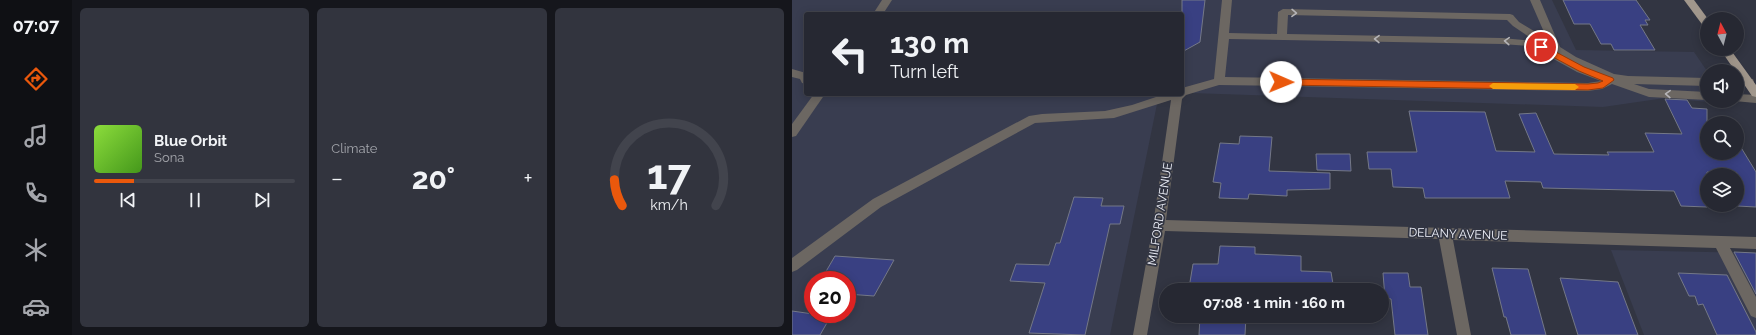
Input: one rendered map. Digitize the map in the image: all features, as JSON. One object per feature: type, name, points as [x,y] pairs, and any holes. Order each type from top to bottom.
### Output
[{"type":"main road","points":[[1689,0],[1700,15]]},
{"type":"main road","points":[[1730,56],[1756,92]]},
{"type":"street","points":[[879,12],[887,0]]},
{"type":"street","points":[[1220,81],[1227,0]]},
{"type":"street","points":[[1535,0],[1555,47],[1561,57]]},
{"type":"street","points":[[1282,37],[1283,12],[1510,17],[1516,24],[1572,59],[1611,79],[1700,82]]},
{"type":"street","points":[[1224,36],[1502,40],[1532,43],[1561,57],[1581,69],[1649,93],[1700,96]]},
{"type":"street","points":[[792,73],[804,76]]},
{"type":"street","points":[[1184,92],[1220,81],[1588,87],[1600,86],[1611,79]]},
{"type":"street","points":[[1744,82],[1749,82]]},
{"type":"street","points":[[792,133],[816,96]]},
{"type":"street","points":[[792,266],[878,203],[1033,119],[1056,116],[1105,115],[1130,110],[1171,96]]},
{"type":"street","name":"MILFORD AVENUE","points":[[1140,335],[1160,225],[1177,98],[1179,96]]},
{"type":"street","points":[[1744,98],[1756,99]]},
{"type":"street","name":"DELANY AVENUE","points":[[1160,225],[1756,243]]},
{"type":"street","points":[[1445,234],[1464,335]]},
{"type":"street","points":[[1720,242],[1756,311]]},
{"type":"shaded area","points":[[792,0],[1552,0],[1576,50],[1694,52],[1702,64],[1700,64],[1700,101],[1665,98],[1603,107],[1191,93],[1184,95],[1184,12],[804,12],[804,96],[1182,96],[1157,104],[1110,335],[792,335]]},
{"type":"shaded area","points":[[1611,250],[1756,253],[1756,335],[1644,335]]},
{"type":"building","points":[[1182,0],[1205,0],[1200,42],[1184,51],[1184,12],[1182,12]]},
{"type":"building","points":[[1563,0],[1636,0],[1650,20],[1645,20],[1648,25],[1640,25],[1655,50],[1614,50],[1611,44],[1601,44],[1590,24],[1574,24]]},
{"type":"building","points":[[1665,99],[1687,100],[1692,108],[1707,109],[1707,116],[1700,116],[1700,160],[1744,160],[1744,152],[1756,172],[1756,207],[1744,206],[1744,168],[1700,168],[1700,207],[1681,206],[1674,191],[1543,188],[1541,182],[1505,181],[1510,198],[1425,198],[1423,188],[1393,187],[1391,169],[1369,169],[1367,152],[1417,152],[1409,111],[1485,112],[1496,151],[1535,152],[1519,114],[1536,113],[1554,154],[1609,155],[1607,152],[1654,152],[1645,133],[1682,134]]},
{"type":"building","points":[[1240,136],[1272,137],[1269,171],[1330,173],[1330,189],[1287,190],[1287,196],[1249,194],[1248,199],[1219,198],[1221,183],[1213,182],[1220,143],[1239,144]]},
{"type":"building","points":[[1316,154],[1350,154],[1351,171],[1317,170]]},
{"type":"building","points":[[1074,197],[1103,198],[1101,206],[1124,206],[1120,224],[1110,224],[1085,335],[1029,333],[1045,283],[1010,281],[1016,264],[1049,265],[1056,243],[1060,243]]},
{"type":"building","points":[[1220,246],[1255,247],[1255,254],[1301,256],[1301,271],[1331,272],[1333,283],[1190,283],[1193,264],[1218,264]]},
{"type":"building","points":[[1734,252],[1756,253],[1756,294]]},
{"type":"building","points":[[835,256],[894,260],[874,296],[856,295],[856,271],[826,271]]},
{"type":"building","points":[[1492,268],[1528,269],[1546,335],[1511,335],[1506,317],[1504,317]]},
{"type":"building","points":[[1383,273],[1408,273],[1410,287],[1421,287],[1428,335],[1395,335],[1391,299],[1389,299],[1389,283],[1384,283]]},
{"type":"building","points":[[1678,273],[1727,275],[1756,332],[1756,335],[1717,335],[1703,304],[1698,305],[1695,296],[1689,296]]},
{"type":"building","points":[[1560,278],[1618,282],[1638,335],[1578,335]]},
{"type":"building","points":[[792,311],[804,313],[804,323],[827,323],[820,335],[792,335]]},
{"type":"building","points":[[1200,323],[1246,323],[1245,335],[1199,335]]},
{"type":"slow traffic","points":[[1493,86],[1575,87]]},
{"type":"route","points":[[1281,82],[1588,87],[1600,86],[1610,80],[1581,69],[1549,50],[1541,47]]}]
